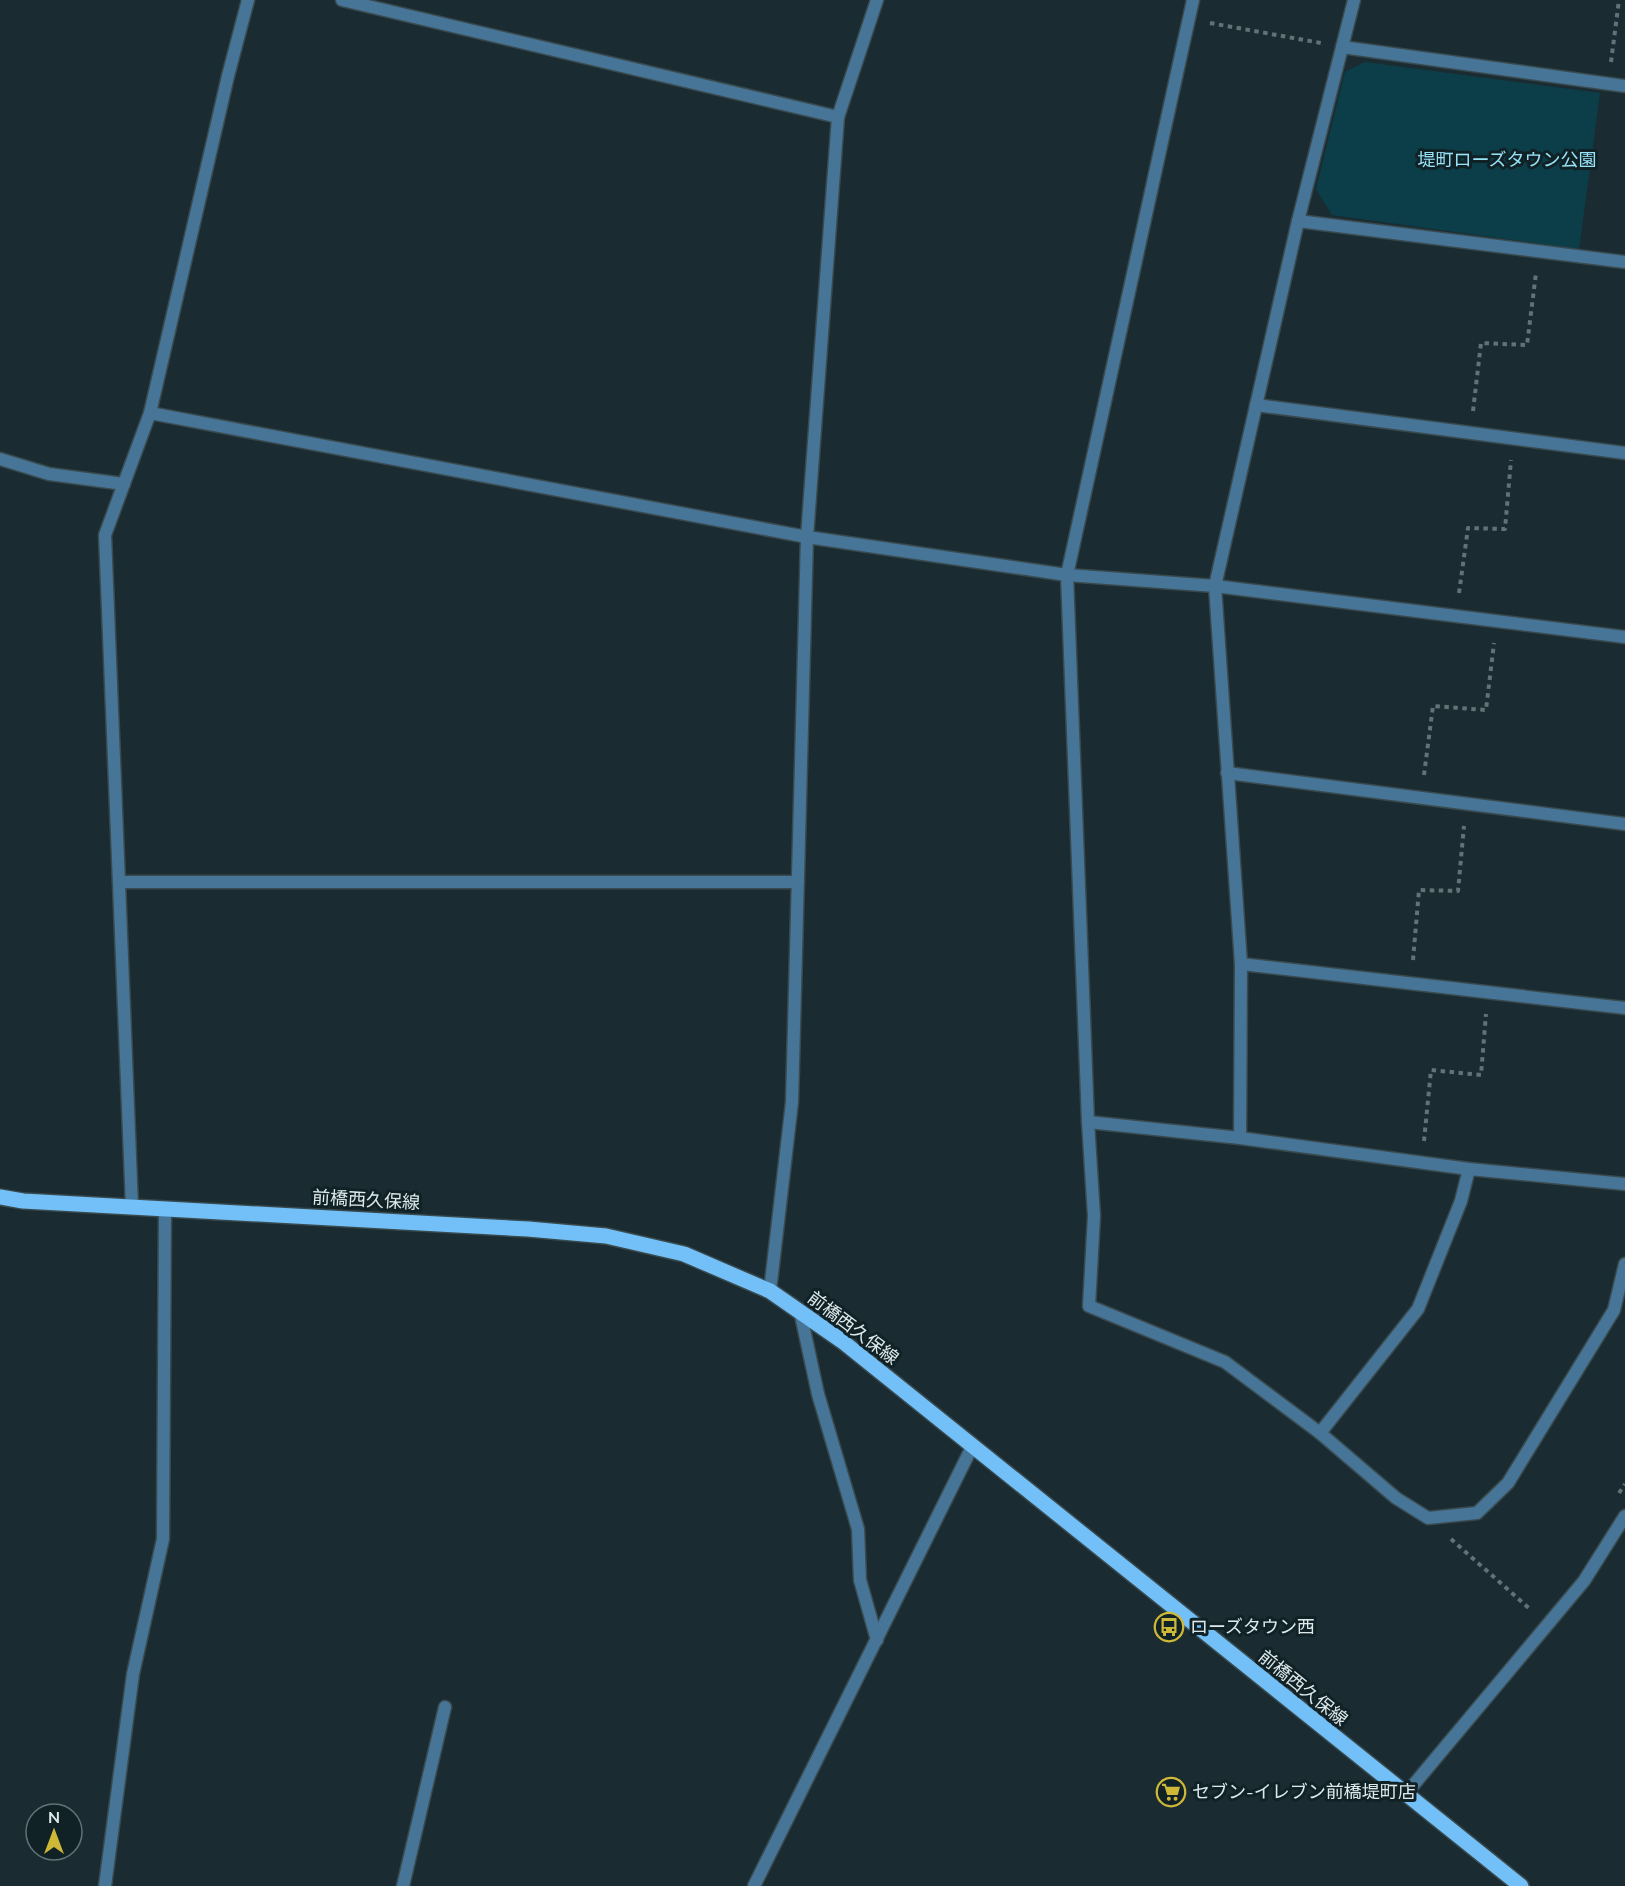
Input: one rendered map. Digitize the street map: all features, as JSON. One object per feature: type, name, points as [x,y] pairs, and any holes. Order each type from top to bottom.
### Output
[{"type":"main road","name":"前橋西久保線","points":[[0,1197],[22,1201],[528,1228],[606,1236],[684,1254],[770,1291],[842,1341],[1404,1795],[1521,1886]]},
{"type":"street","points":[[132,1207],[105,535],[150,413],[225,87],[248,0]]},
{"type":"street","points":[[342,0],[838,117]]},
{"type":"street","points":[[770,1291],[792,1102],[807,537],[838,117],[877,0]]},
{"type":"street","points":[[1193,0],[1067,575],[1088,1122],[1094,1216],[1089,1306],[1225,1362],[1320,1433],[1396,1498],[1428,1518],[1477,1513],[1508,1483],[1614,1310],[1625,1264]]},
{"type":"street","points":[[1240,1138],[1241,964],[1215,586],[1298,220],[1354,0]]},
{"type":"street","points":[[1342,47],[1625,86]]},
{"type":"street","points":[[1298,220],[1625,262]]},
{"type":"street","points":[[1256,405],[1625,453]]},
{"type":"street","points":[[150,413],[807,537],[1067,575],[1215,586],[1625,637]]},
{"type":"street","points":[[0,459],[49,474],[124,484]]},
{"type":"street","points":[[1227,773],[1625,824]]},
{"type":"street","points":[[119,882],[798,882]]},
{"type":"street","points":[[1241,964],[1625,1008]]},
{"type":"street","points":[[1088,1122],[1240,1138],[1469,1169],[1625,1184]]},
{"type":"street","points":[[1320,1433],[1418,1309],[1461,1202],[1469,1169]]},
{"type":"street","points":[[105,1886],[133,1674],[163,1539],[165,1209]]},
{"type":"street","points":[[800,1311],[818,1394],[858,1529],[860,1580],[877,1640]]},
{"type":"street","points":[[754,1886],[972,1447]]},
{"type":"street","points":[[1404,1795],[1584,1581],[1625,1516]]},
{"type":"street","points":[[403,1886],[445,1707]]},
{"type":"path","points":[[1608,84],[1619,0]]},
{"type":"path","points":[[1188,19],[1342,47]]},
{"type":"path","points":[[1471,432],[1481,343],[1527,345],[1539,251]]},
{"type":"path","points":[[1456,616],[1468,528],[1505,530],[1514,438]]},
{"type":"path","points":[[1421,798],[1433,706],[1486,710],[1497,621]]},
{"type":"path","points":[[1411,983],[1419,890],[1458,891],[1467,804]]},
{"type":"path","points":[[1422,1163],[1431,1070],[1481,1075],[1488,992]]},
{"type":"path","points":[[1428,1518],[1531,1610]]},
{"type":"green space","name":"堤町ローズタウン公園","points":[[1365,62],[1600,93],[1579,249],[1332,215],[1316,189],[1345,72]]},
{"type":"place","name":"ローズタウン西","points":[[1169,1627]]},
{"type":"place","name":"セブン-イレブン前橋堤町店","points":[[1171,1792]]}]
